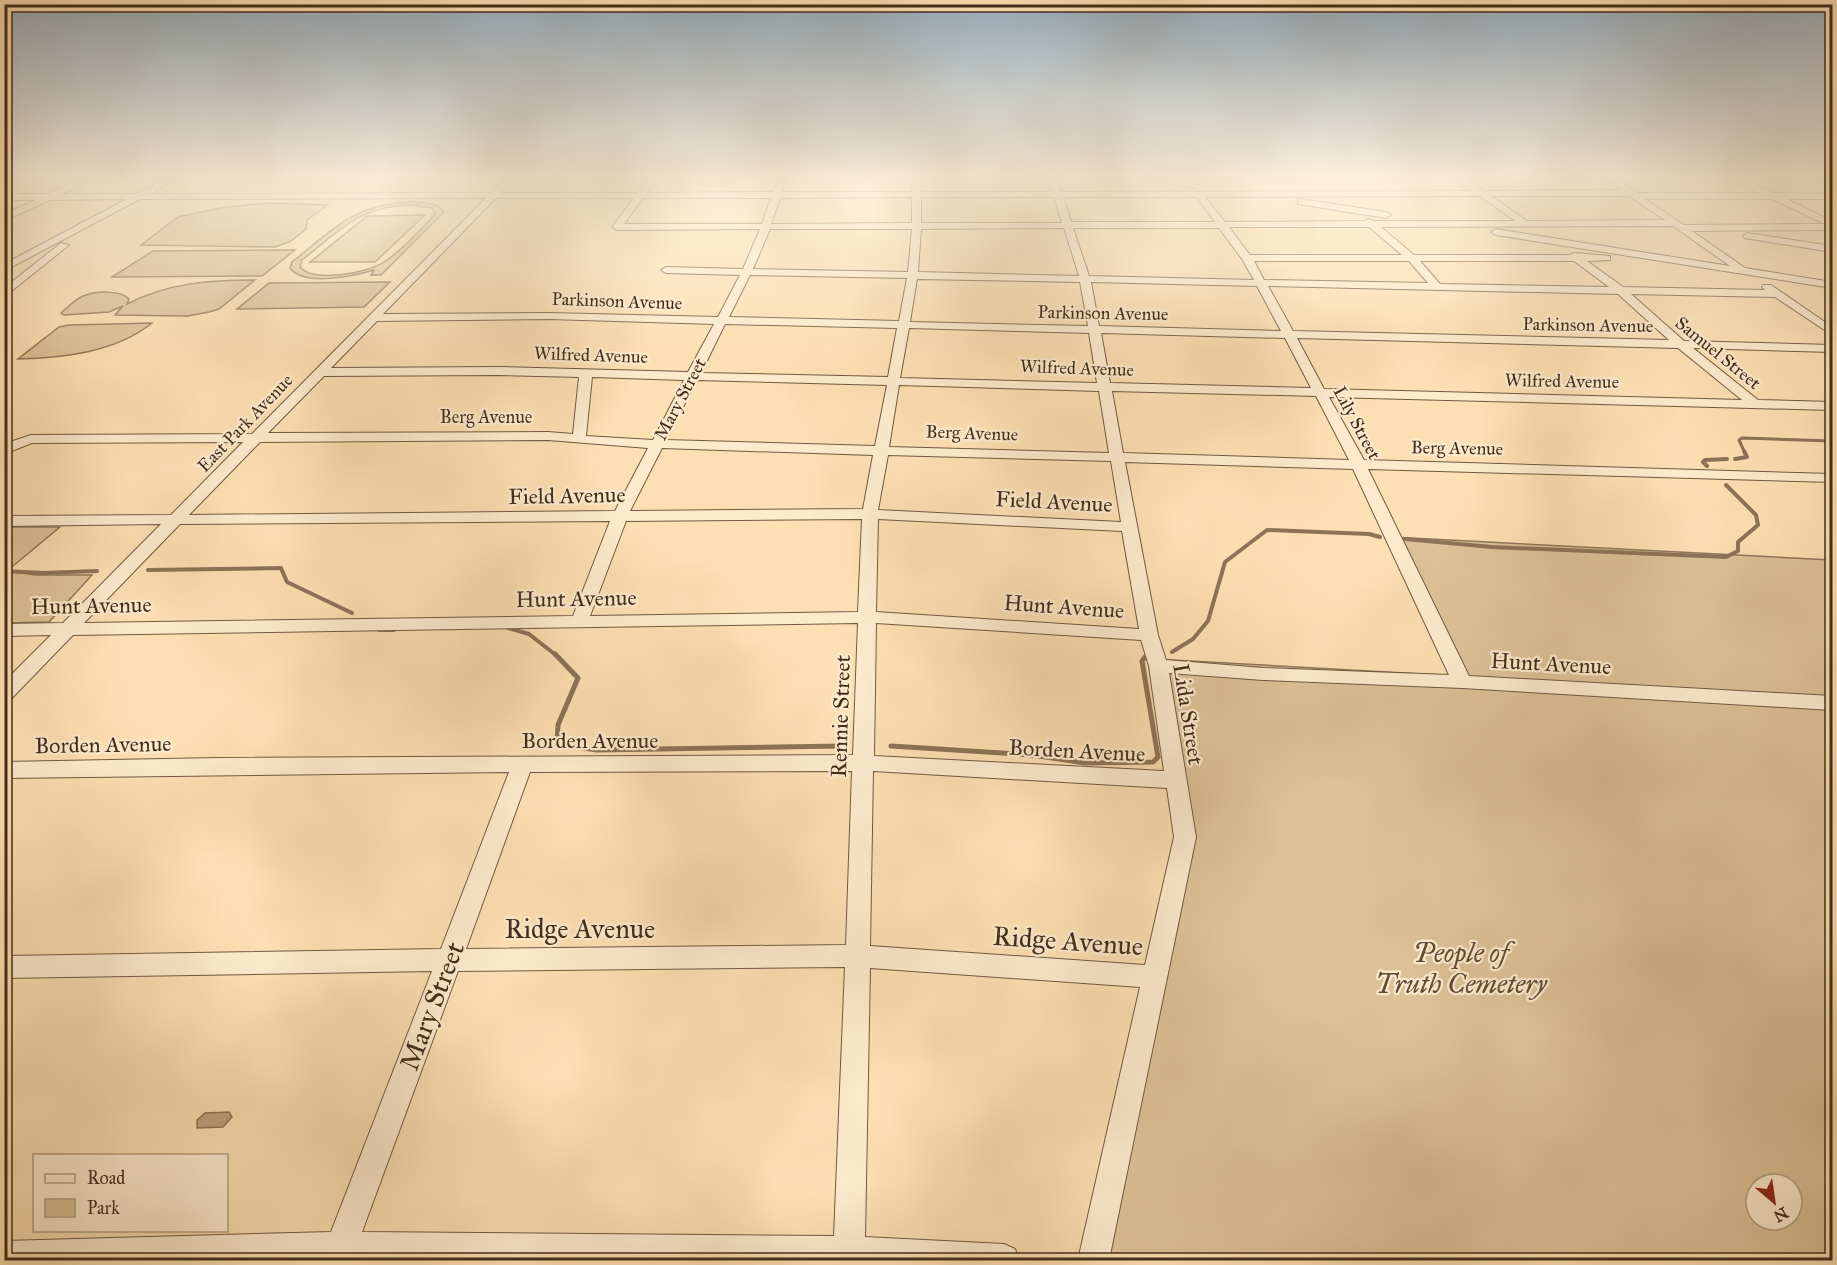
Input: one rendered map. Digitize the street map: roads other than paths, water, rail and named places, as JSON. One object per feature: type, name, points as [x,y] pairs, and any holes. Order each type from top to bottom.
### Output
[{"type":"street","points":[[4,270],[66,236]]},
{"type":"street","points":[[4,294],[76,236]]},
{"type":"street","name":"East Park Avenue","points":[[4,694],[453,236]]},
{"type":"street","name":"Mary Street","points":[[579,622],[620,516],[758,249],[762,236]]},
{"type":"street","name":"Rennie Street","points":[[849,1256],[870,514],[916,255],[915,236]]},
{"type":"street","name":"Lida Street","points":[[1071,236],[1085,279],[1149,635],[1158,666],[1185,837],[1094,1260]]},
{"type":"street","name":"Lily Street","points":[[1229,236],[1247,258],[1359,465],[1462,682]]},
{"type":"street","points":[[1386,236],[1412,258],[1437,286]]},
{"type":"street","points":[[1520,236],[1833,285]]},
{"type":"street","name":"Samuel Street","points":[[1545,236],[1621,291],[1681,345],[1755,404]]},
{"type":"street","points":[[1693,236],[1833,332]]},
{"type":"street","points":[[1747,236],[1833,249]]},
{"type":"street","points":[[1247,258],[1650,256]]},
{"type":"street","points":[[4,270],[33,271]]},
{"type":"street","points":[[666,270],[1777,294]]},
{"type":"street","name":"Parkinson Avenue","points":[[372,318],[549,316],[1833,348]]},
{"type":"street","points":[[1816,321],[1833,323]]},
{"type":"street","name":"Wilfred Avenue","points":[[320,372],[499,371],[1833,406]]},
{"type":"street","points":[[579,440],[586,373]]},
{"type":"street","name":"Berg Avenue","points":[[4,450],[17,442],[31,440],[548,436],[656,444],[1833,478]]},
{"type":"street","name":"Field Avenue","points":[[4,520],[175,521],[870,514],[1129,527]]},
{"type":"street","name":"Hunt Avenue","points":[[4,630],[867,617],[1149,635]]},
{"type":"street","name":"Hunt Avenue","points":[[1158,666],[1263,674],[1462,682],[1833,703]]},
{"type":"street","name":"Borden Avenue","points":[[4,770],[218,766],[862,763],[1175,780]]},
{"type":"street","name":"Mary Street","points":[[341,1248],[523,764]]},
{"type":"street","name":"Ridge Avenue","points":[[4,967],[230,962],[857,956],[1155,977]]},
{"type":"street","points":[[4,1257],[341,1248],[1004,1260]]},
{"type":"waterway","points":[[1745,453],[1739,440],[1742,438],[1832,441]]},
{"type":"waterway","points":[[1735,459],[1747,457],[1745,453]]},
{"type":"waterway","points":[[1707,466],[1703,462],[1705,460],[1727,459]]},
{"type":"waterway","points":[[1405,539],[1492,547],[1726,557],[1738,551],[1738,542],[1758,525],[1756,515],[1726,485]]},
{"type":"waterway","points":[[1172,652],[1193,639],[1208,621],[1225,562],[1267,530],[1369,534],[1380,537]]},
{"type":"waterway","points":[[148,570],[281,568],[287,582],[352,613]]},
{"type":"waterway","points":[[4,571],[43,573],[97,571]]},
{"type":"waterway","points":[[508,628],[529,634],[557,656]]},
{"type":"waterway","points":[[379,630],[394,630]]},
{"type":"waterway","points":[[557,656],[578,678],[558,725],[557,744],[597,750],[842,746]]},
{"type":"waterway","points":[[891,746],[1032,755],[1085,763],[1153,762],[1158,757],[1142,661],[1145,657]]},
{"type":"park label","name":"People of Truth Cemetery","points":[[1461,968]]}]
